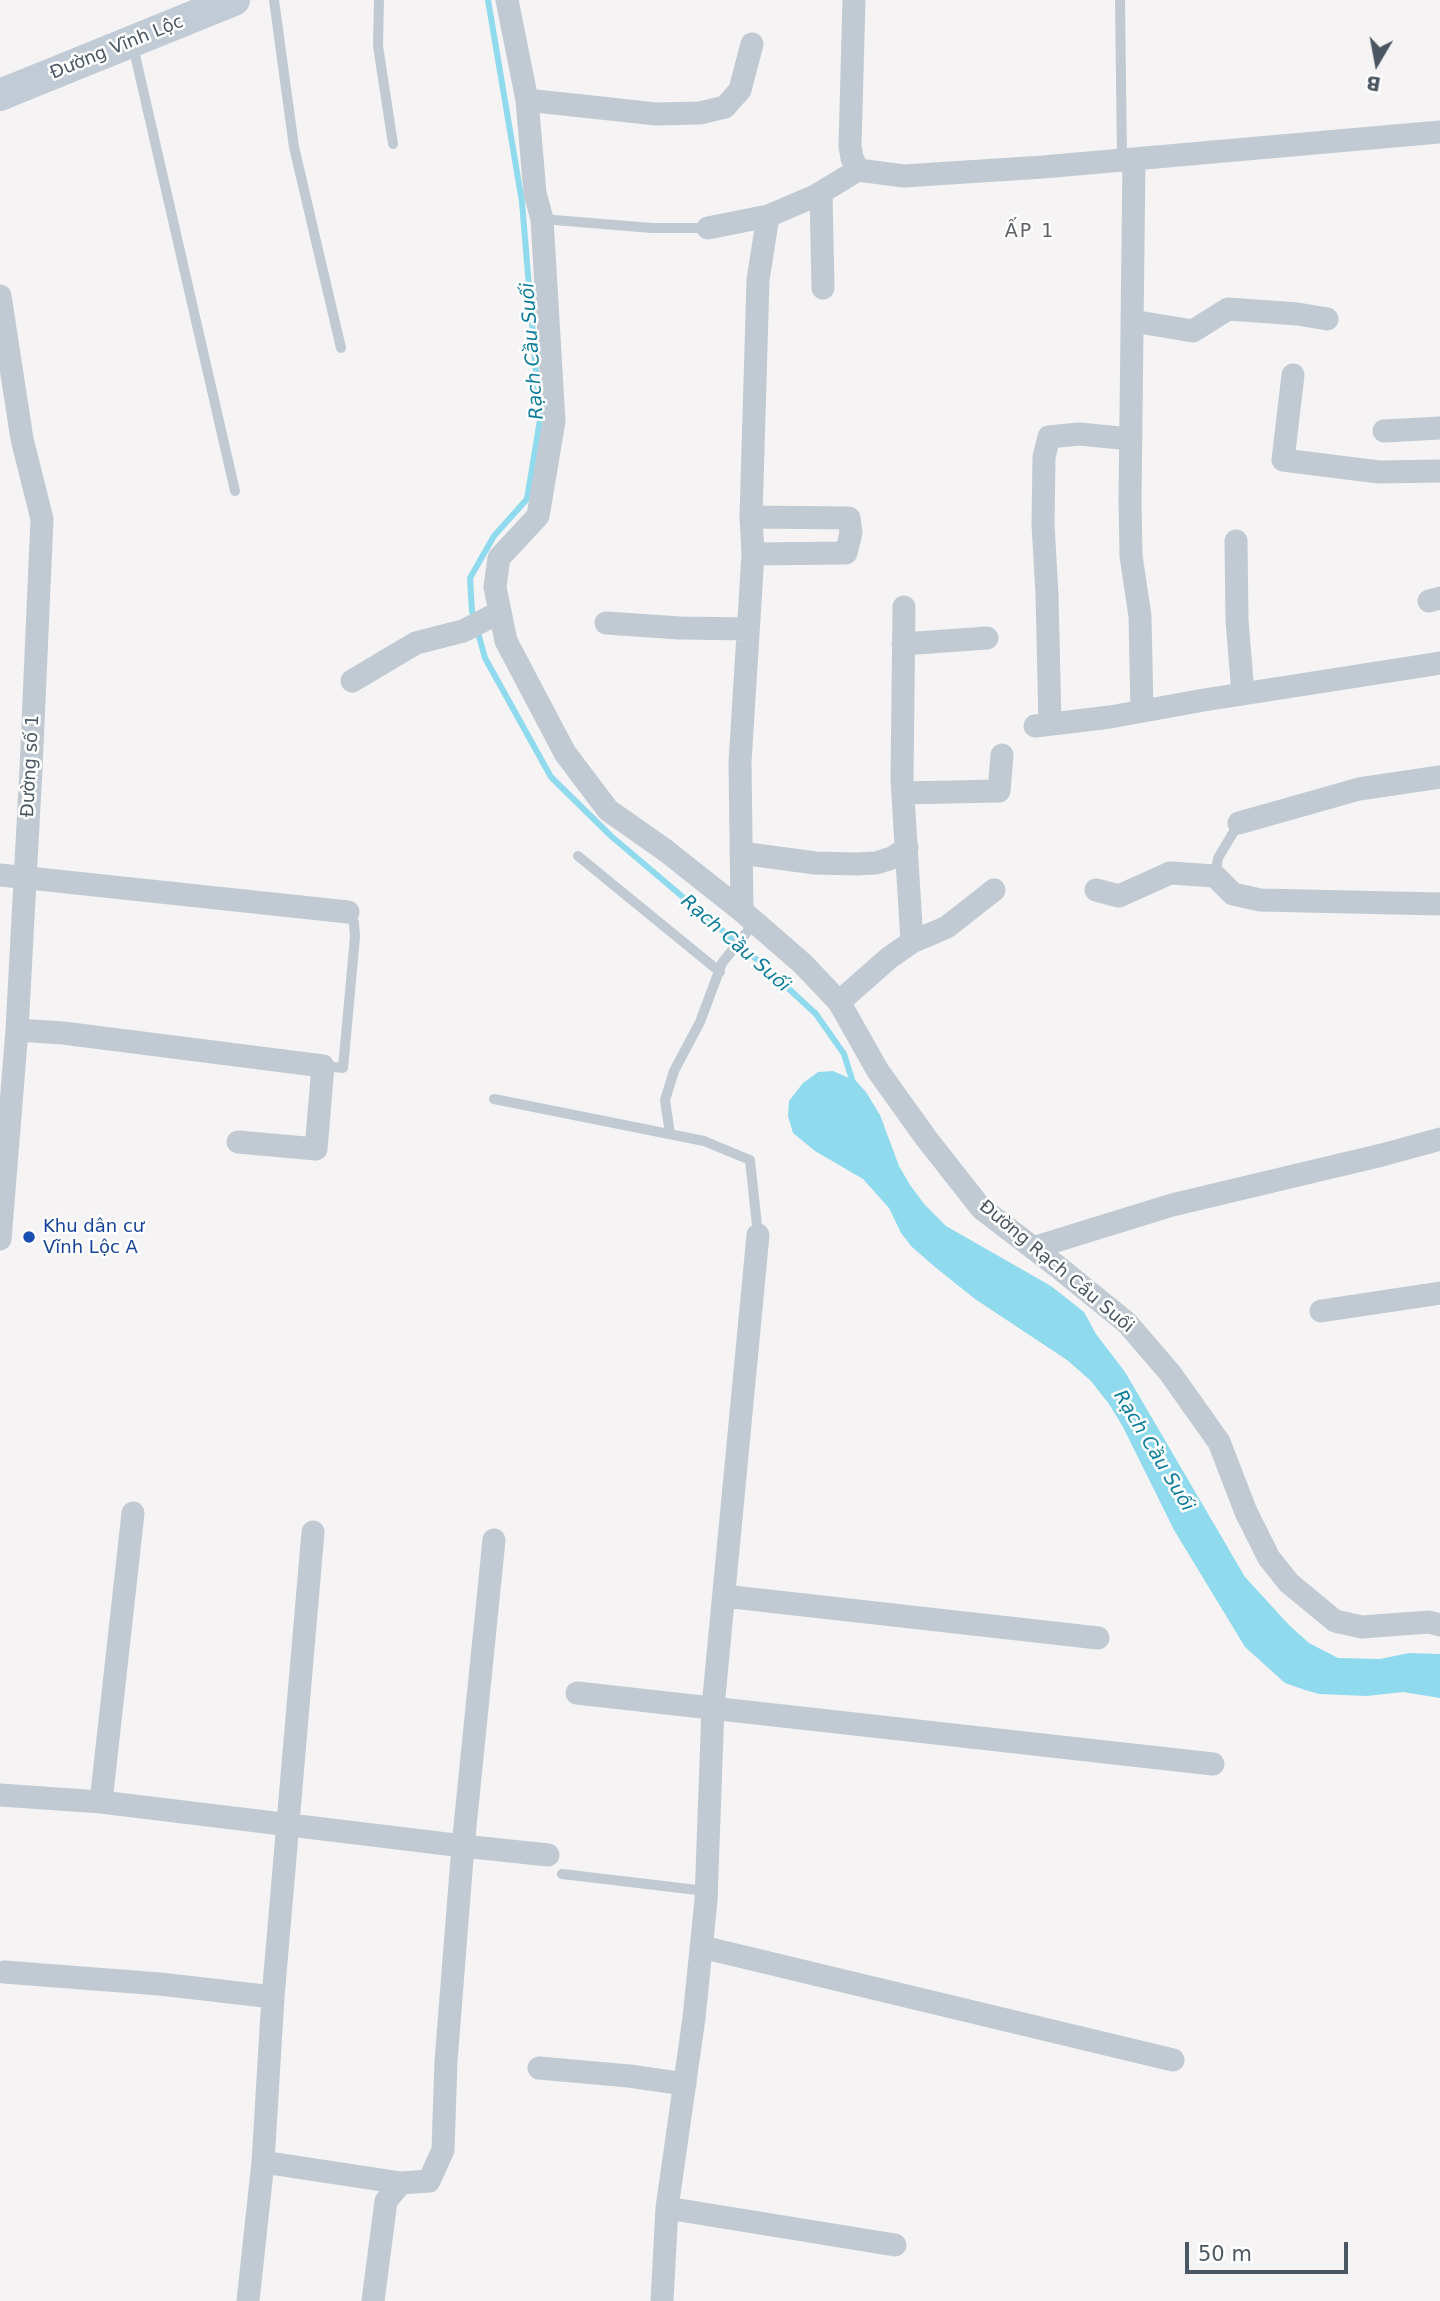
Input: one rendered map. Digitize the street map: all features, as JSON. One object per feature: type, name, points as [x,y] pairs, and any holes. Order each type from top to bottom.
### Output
[{"type":"main road","name":"Đường Vĩnh Lộc","points":[[0,95],[132,43],[217,3]]},
{"type":"street","points":[[352,681],[416,643],[463,631],[493,616],[499,558],[538,516],[554,421],[542,219],[535,193],[527,100],[507,0]]},
{"type":"street","points":[[854,0],[850,146],[858,170]]},
{"type":"street","points":[[527,100],[656,114],[700,113],[725,107],[740,90],[752,44]]},
{"type":"street","points":[[708,228],[768,216],[821,192],[858,170],[904,176],[1440,132]]},
{"type":"street","points":[[1128,159],[1132,321],[1131,556],[1140,616],[1142,711]]},
{"type":"street","points":[[821,192],[823,288]]},
{"type":"street","points":[[748,923],[741,853],[740,762],[753,554],[751,517],[758,280],[768,216]]},
{"type":"street","name":"Đường số 1","points":[[0,296],[11,442],[42,519],[18,1030],[0,1239]]},
{"type":"street","points":[[1132,321],[1193,331],[1228,309],[1328,319]]},
{"type":"street","points":[[1293,375],[1283,460],[1379,472],[1440,471]]},
{"type":"street","points":[[1384,431],[1440,428]]},
{"type":"street","points":[[1131,439],[1079,435],[1049,437],[1044,457],[1042,725],[1440,663]]},
{"type":"street","points":[[751,517],[849,517],[851,533],[846,553],[753,554]]},
{"type":"street","points":[[1236,541],[1237,620],[1243,694]]},
{"type":"street","points":[[904,607],[903,793],[912,942]]},
{"type":"street","name":"Đường Rạch Cầu Suối","points":[[493,616],[565,753],[608,810],[665,850],[748,923],[803,964],[839,1002],[878,1070],[926,1138],[981,1208],[1127,1323],[1170,1373],[1219,1442],[1246,1513],[1269,1558],[1289,1583],[1335,1621],[1362,1627],[1429,1622],[1440,1625]]},
{"type":"street","points":[[607,623],[748,629]]},
{"type":"street","points":[[904,644],[987,638]]},
{"type":"street","points":[[903,793],[999,791],[1002,755]]},
{"type":"street","points":[[1239,822],[1359,789],[1440,777]]},
{"type":"street","points":[[741,853],[815,863],[856,864],[876,863],[892,858],[907,848]]},
{"type":"street","points":[[1096,890],[1119,896],[1170,873],[1215,876],[1233,894],[1260,900],[1440,904]]},
{"type":"street","points":[[0,875],[348,912]]},
{"type":"street","points":[[839,1002],[889,958],[912,942],[947,927],[994,890]]},
{"type":"street","points":[[18,1030],[63,1033],[323,1066],[316,1149],[238,1142]]},
{"type":"street","points":[[1033,1248],[1172,1205],[1440,1139]]},
{"type":"street","points":[[662,2301],[667,2208],[702,1947],[713,1707],[758,1235]]},
{"type":"street","points":[[1321,1311],[1440,1293]]},
{"type":"street","points":[[101,1802],[133,1513]]},
{"type":"street","points":[[248,2301],[263,2162],[273,1997],[313,1532]]},
{"type":"street","points":[[263,2162],[401,2183],[429,2181],[443,2150],[446,2061],[463,1846],[494,1540]]},
{"type":"street","points":[[724,1596],[1098,1638]]},
{"type":"street","points":[[577,1693],[1213,1764]]},
{"type":"street","points":[[0,1795],[101,1802],[548,1855]]},
{"type":"street","points":[[702,1947],[1173,2060]]},
{"type":"street","points":[[4,1972],[160,1984],[273,1997]]},
{"type":"street","points":[[539,2068],[685,2084]]},
{"type":"street","points":[[373,2301],[387,2201],[401,2183]]},
{"type":"street","points":[[667,2208],[895,2245]]},
{"type":"lane","points":[[274,0],[294,147],[341,348]]},
{"type":"lane","points":[[379,0],[377,46],[393,144]]},
{"type":"lane","points":[[1120,0],[1128,159]]},
{"type":"lane","points":[[132,43],[235,491]]},
{"type":"lane","points":[[542,219],[652,228],[708,228]]},
{"type":"lane","points":[[1215,876],[1218,858],[1239,822]]},
{"type":"lane","points":[[578,856],[721,967]]},
{"type":"lane","points":[[323,1066],[343,1068],[355,937],[354,923],[348,912]]},
{"type":"lane","points":[[670,1134],[665,1100],[674,1071],[700,1022],[721,967],[748,923]]},
{"type":"lane","points":[[494,1099],[704,1141],[750,1160],[758,1235]]},
{"type":"lane","points":[[562,1874],[706,1891]]},
{"type":"water","points":[[833,1071],[856,1081],[866,1092],[880,1115],[899,1166],[910,1185],[946,1226],[1051,1286],[1084,1312],[1096,1334],[1125,1372],[1245,1577],[1289,1625],[1309,1643],[1338,1658],[1380,1659],[1409,1653],[1440,1654],[1440,1698],[1403,1692],[1367,1696],[1319,1694],[1285,1683],[1245,1647],[1174,1530],[1123,1427],[1091,1381],[1067,1360],[975,1299],[935,1267],[912,1247],[901,1233],[889,1208],[863,1179],[815,1151],[793,1133],[788,1116],[789,1101],[803,1083],[818,1072]]},
{"type":"waterway","name":"Rạch Cầu Suối","points":[[488,0],[522,202],[540,420],[527,499],[494,536],[470,578],[472,611],[485,658],[551,777],[611,836],[763,965],[816,1014],[844,1054],[854,1086]]},
{"type":"place","name":"Khu dân cư Vĩnh Lộc A","points":[[29,1237]]},
{"type":"district","name":"ẤP 1","points":[[1030,232]]}]
